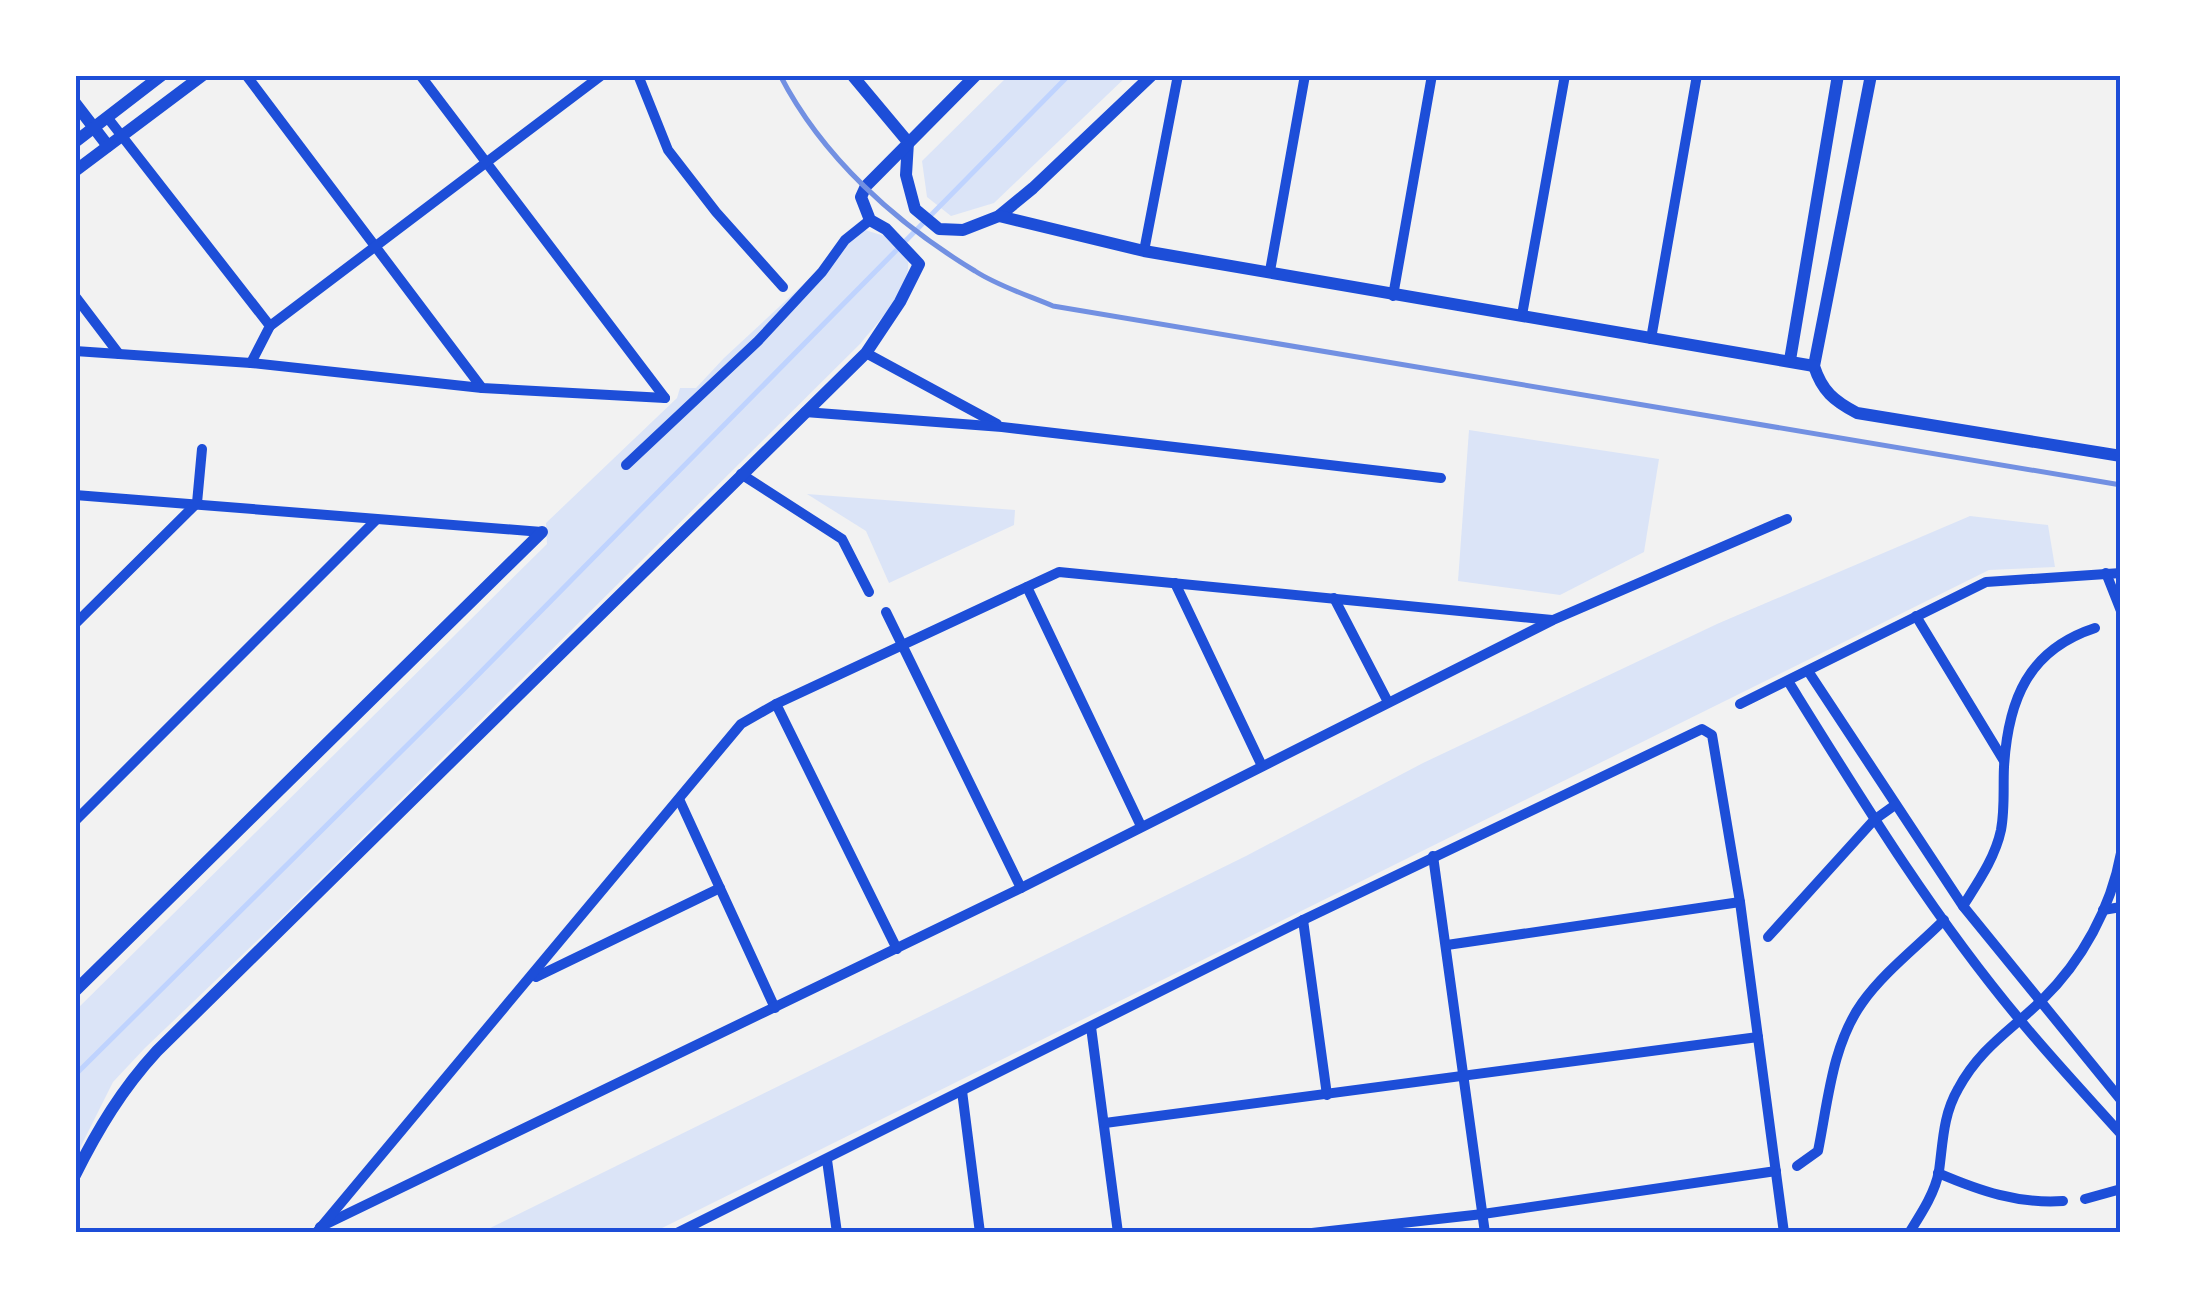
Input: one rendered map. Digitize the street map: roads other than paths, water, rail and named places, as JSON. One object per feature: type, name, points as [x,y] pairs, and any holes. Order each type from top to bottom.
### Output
[{"type":"street","points":[[75,142],[162,75]]},
{"type":"street","points":[[75,171],[203,75]]},
{"type":"street","points":[[246,75],[482,388]]},
{"type":"street","points":[[75,351],[251,363],[482,388],[665,398],[420,75]]},
{"type":"street","points":[[638,75],[668,150],[716,212],[784,287]]},
{"type":"street","points":[[852,75],[908,142],[906,175],[915,210],[939,229],[963,230],[999,216],[1152,75]]},
{"type":"street","points":[[75,1175],[101,1123],[126,1086],[157,1052],[866,352],[900,302],[919,264],[886,229],[870,220],[861,197],[866,186],[976,75]]},
{"type":"street","points":[[1144,251],[1178,75]]},
{"type":"street","points":[[1270,271],[1304,75]]},
{"type":"street","points":[[1393,296],[1432,75]]},
{"type":"street","points":[[1522,315],[1565,75]]},
{"type":"street","points":[[1651,339],[1697,75]]},
{"type":"street","points":[[1790,360],[1838,75]]},
{"type":"street","points":[[1871,75],[1814,366],[1820,384],[1834,400],[1858,413],[2121,456]]},
{"type":"street","points":[[251,363],[270,326],[595,77]]},
{"type":"street","points":[[75,103],[108,146]]},
{"type":"street","points":[[108,118],[270,326]]},
{"type":"street","points":[[999,216],[1144,251],[1814,366]]},
{"type":"street","points":[[626,465],[758,341],[822,272],[845,240],[870,220]]},
{"type":"street","points":[[75,296],[119,354]]},
{"type":"street","points":[[866,352],[1002,427]]},
{"type":"street","points":[[805,412],[1002,427],[1441,478]]},
{"type":"street","points":[[75,624],[197,504],[202,450]]},
{"type":"street","points":[[741,474],[842,539],[870,592]]},
{"type":"street","points":[[75,494],[542,532]]},
{"type":"street","points":[[318,1230],[1021,888],[1553,620],[1787,518]]},
{"type":"street","points":[[75,820],[376,520]]},
{"type":"street","points":[[75,991],[542,532]]},
{"type":"street","points":[[318,1230],[741,724],[776,704],[1058,572],[1553,620]]},
{"type":"street","points":[[2106,573],[2121,611]]},
{"type":"street","points":[[1740,704],[1986,582],[2121,573]]},
{"type":"street","points":[[1175,583],[1262,766]]},
{"type":"street","points":[[1027,586],[1141,826]]},
{"type":"street","points":[[1334,598],[1388,702]]},
{"type":"street","points":[[886,612],[1021,888]]},
{"type":"street","points":[[1916,616],[2004,762]]},
{"type":"street","points":[[1963,906],[1988,866],[2000,830],[2004,762],[2018,692],[2030,671],[2068,637],[2095,628]]},
{"type":"street","points":[[1808,672],[1963,906],[2121,1100]]},
{"type":"street","points":[[1788,681],[1874,820],[1944,920],[2019,1020],[2121,1134]]},
{"type":"street","points":[[776,704],[897,949]]},
{"type":"street","points":[[677,1233],[699,1228],[1303,920],[1702,729],[1712,735],[1740,902],[1784,1233]]},
{"type":"street","points":[[679,799],[775,1008]]},
{"type":"street","points":[[1768,937],[1874,820],[1895,805]]},
{"type":"street","points":[[1909,1233],[1926,1205],[1938,1173],[1940,1136],[1956,1092],[1980,1053],[2064,978],[2104,910],[2116,881],[2121,853]]},
{"type":"street","points":[[1433,856],[1485,1233]]},
{"type":"street","points":[[530,980],[720,888]]},
{"type":"street","points":[[1447,944],[1740,902]]},
{"type":"street","points":[[2104,910],[2121,907]]},
{"type":"street","points":[[1303,920],[1327,1095]]},
{"type":"street","points":[[1797,1166],[1818,1151],[1834,1068],[1859,1006],[1944,920]]},
{"type":"street","points":[[1091,1027],[1118,1233]]},
{"type":"street","points":[[1105,1123],[1758,1037]]},
{"type":"street","points":[[962,1091],[980,1233]]},
{"type":"street","points":[[827,1160],[837,1233]]},
{"type":"street","points":[[1312,1233],[1482,1214],[1776,1171]]},
{"type":"street","points":[[1938,1173],[1998,1196],[2033,1203],[2063,1201]]},
{"type":"street","points":[[2085,1199],[2121,1189]]},
{"type":"waterway","points":[[75,1075],[466,687],[1069,75]]},
{"type":"railway","points":[[780,75],[817,134],[890,210],[984,276],[1053,306],[2121,485]]}]
